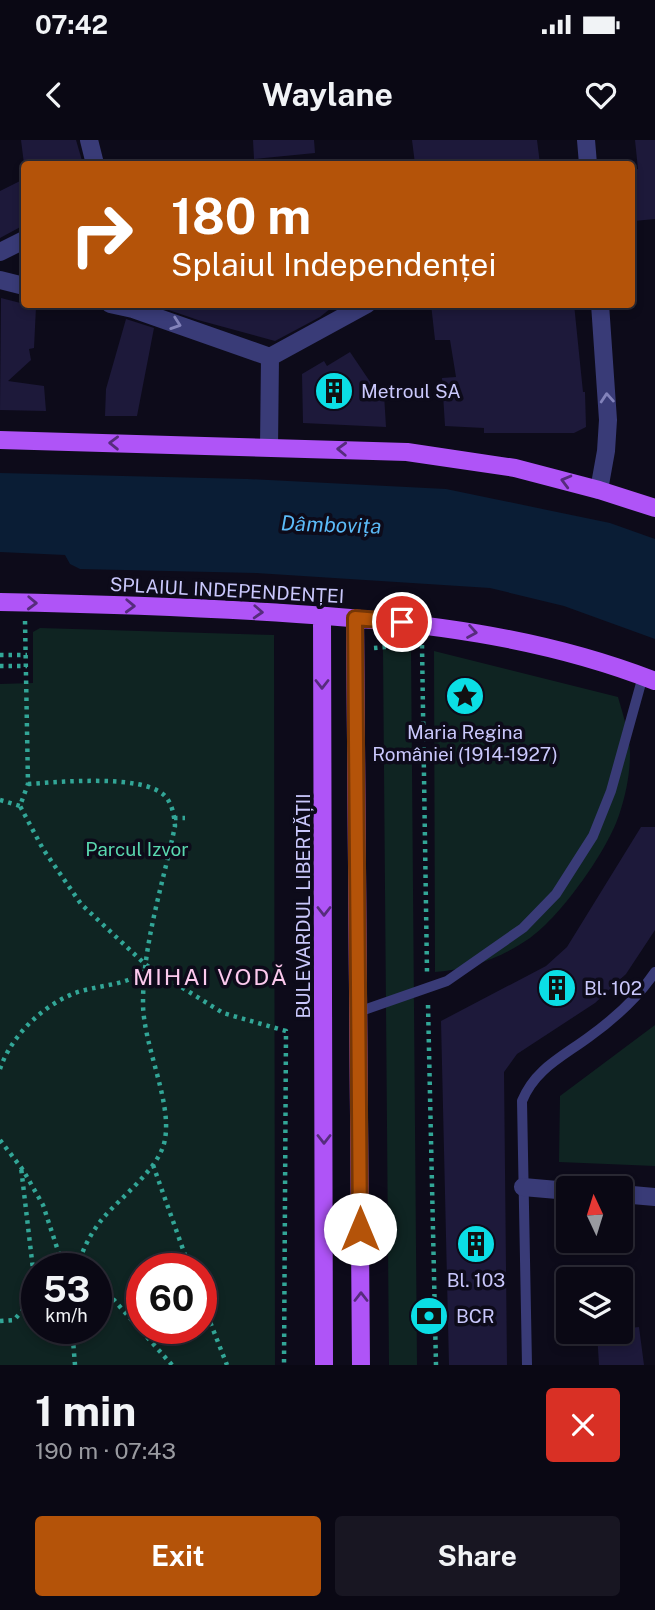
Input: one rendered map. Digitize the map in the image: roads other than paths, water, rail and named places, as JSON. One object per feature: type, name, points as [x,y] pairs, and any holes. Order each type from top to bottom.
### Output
[{"type":"main road","points":[[0,440],[407,452],[515,468],[653,505]]},
{"type":"main road","name":"SPLAIUL INDEPENDENȚEI","points":[[0,602],[194,608],[441,626],[497,636],[595,660],[649,679]]},
{"type":"main road","name":"BULEVARDUL LIBERTĂȚII","points":[[322,616],[324,1365]]},
{"type":"main road","points":[[355,618],[361,1365]]},
{"type":"street","points":[[89,140],[94,161]]},
{"type":"street","points":[[586,140],[588,161]]},
{"type":"street","points":[[0,252],[21,242]]},
{"type":"street","points":[[0,280],[21,285]]},
{"type":"street","points":[[128,308],[270,356],[360,308]]},
{"type":"street","points":[[598,490],[606,451],[608,420],[600,308]]},
{"type":"street","points":[[269,447],[270,356]]},
{"type":"street","points":[[523,1187],[556,1190]]},
{"type":"street","points":[[634,1196],[655,1197]]},
{"type":"lane","points":[[358,1012],[447,981],[523,928],[556,894],[593,836],[649,679]]},
{"type":"lane","points":[[527,1365],[522,1101],[528,1086],[550,1063],[621,1013],[655,972]]},
{"type":"water","name":"Dâmbovița","points":[[0,473],[247,479],[446,489],[610,523],[655,539],[655,639],[564,606],[490,588],[256,573],[80,569],[70,564],[65,555],[0,552]]},
{"type":"place","name":"Metroul SA","points":[[334,391]]},
{"type":"place","name":"Maria Regina României (1914-1927)","points":[[465,696]]},
{"type":"place","name":"Bl. 102","points":[[557,988]]},
{"type":"place","name":"Bl. 103","points":[[476,1244]]},
{"type":"place","name":"BCR","points":[[429,1316]]},
{"type":"district","name":"MIHAI VODĂ","points":[[211,977]]},
{"type":"park label","name":"Parcul Izvor","points":[[137,849]]}]
